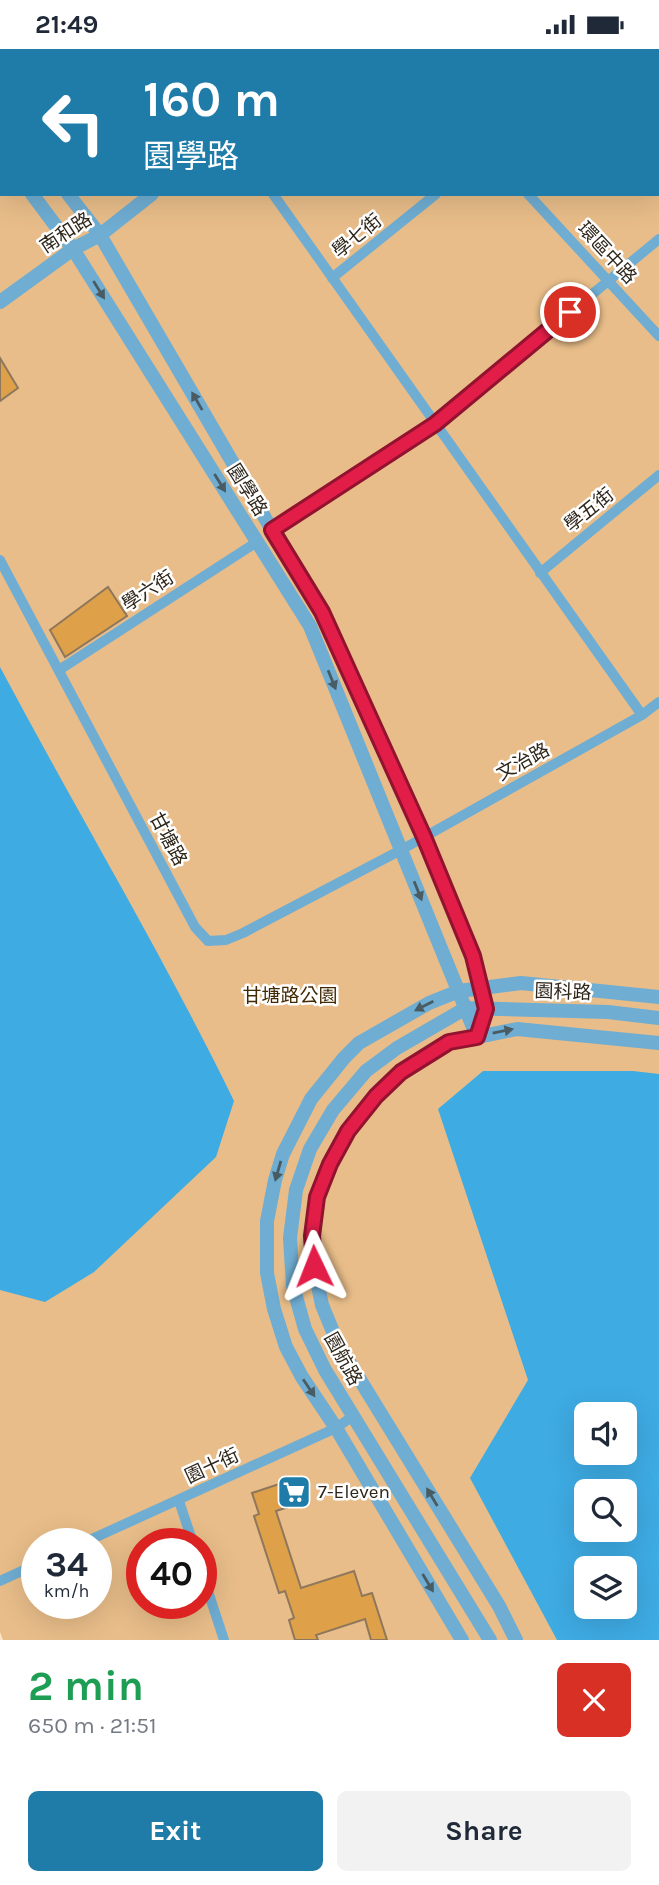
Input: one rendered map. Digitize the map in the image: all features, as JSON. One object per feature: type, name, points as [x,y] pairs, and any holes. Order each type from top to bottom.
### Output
[{"type":"street","name":"園學路","points":[[33,196],[73,249],[310,627],[477,1037]]},
{"type":"street","name":"園學路","points":[[70,196],[100,235],[322,612],[424,837],[473,956],[486,1009]]},
{"type":"street","name":"南和路","points":[[0,302],[73,249],[100,235],[149,196]]},
{"type":"street","points":[[273,196],[642,715]]},
{"type":"street","name":"學七街","points":[[332,278],[434,196]]},
{"type":"street","name":"環區中路","points":[[530,196],[659,336]]},
{"type":"street","points":[[272,530],[435,424],[659,239]]},
{"type":"street","name":"學五街","points":[[540,572],[659,475]]},
{"type":"street","name":"學六街","points":[[59,670],[257,542]]},
{"type":"street","name":"甘塘路","points":[[0,560],[195,927],[208,941],[226,940],[243,933],[401,850]]},
{"type":"street","name":"文治路","points":[[401,850],[642,715],[659,702]]},
{"type":"street","points":[[461,1640],[286,1347],[274,1309],[267,1273],[267,1221],[283,1154],[306,1108],[344,1058],[359,1044],[429,1003],[459,991],[521,983],[659,997]]},
{"type":"street","name":"園科路","points":[[466,1008],[608,1012],[659,1018]]},
{"type":"street","name":"園航路","points":[[466,1008],[397,1048],[366,1071],[333,1110],[310,1149],[296,1191],[290,1238],[293,1286],[305,1329],[325,1370],[490,1640]]},
{"type":"street","points":[[477,1037],[486,1009]]},
{"type":"street","points":[[516,1640],[499,1606],[338,1344],[321,1305],[314,1266],[312,1236],[317,1197],[330,1164],[348,1131],[376,1096],[401,1072],[449,1042],[517,1029],[659,1043]]},
{"type":"street","name":"園十街","points":[[112,1530],[336,1428],[353,1416]]},
{"type":"street","points":[[179,1501],[188,1528]]},
{"type":"street","points":[[0,1581],[21,1571]]},
{"type":"street","points":[[217,1619],[224,1640]]},
{"type":"green space","name":"甘塘路公園","points":[[0,196],[659,196],[659,1640],[3,1640],[0,1632]]},
{"type":"water","points":[[0,667],[178,991],[234,1101],[216,1157],[94,1272],[45,1302],[0,1290]]},
{"type":"water","points":[[483,1071],[633,1071],[659,1074],[659,1640],[557,1640],[470,1478],[528,1380],[438,1109]]},
{"type":"building","points":[[0,358],[18,388],[0,401]]},
{"type":"building","points":[[108,587],[127,616],[65,657],[50,630]]},
{"type":"building","points":[[297,1478],[304,1502],[276,1511],[301,1588],[354,1571],[362,1596],[372,1593],[387,1640],[371,1640],[365,1619],[316,1635],[318,1640],[295,1640],[289,1620],[294,1618],[285,1591],[279,1593],[254,1516],[259,1514],[252,1493]]},
{"type":"place","name":"7-Eleven","points":[[294,1492]]},
{"type":"route","points":[[314,1266],[312,1236],[317,1197],[330,1164],[348,1131],[376,1096],[401,1072],[449,1042],[477,1037],[486,1009],[473,956],[424,837],[322,612],[272,530],[435,424],[570,312]]}]
